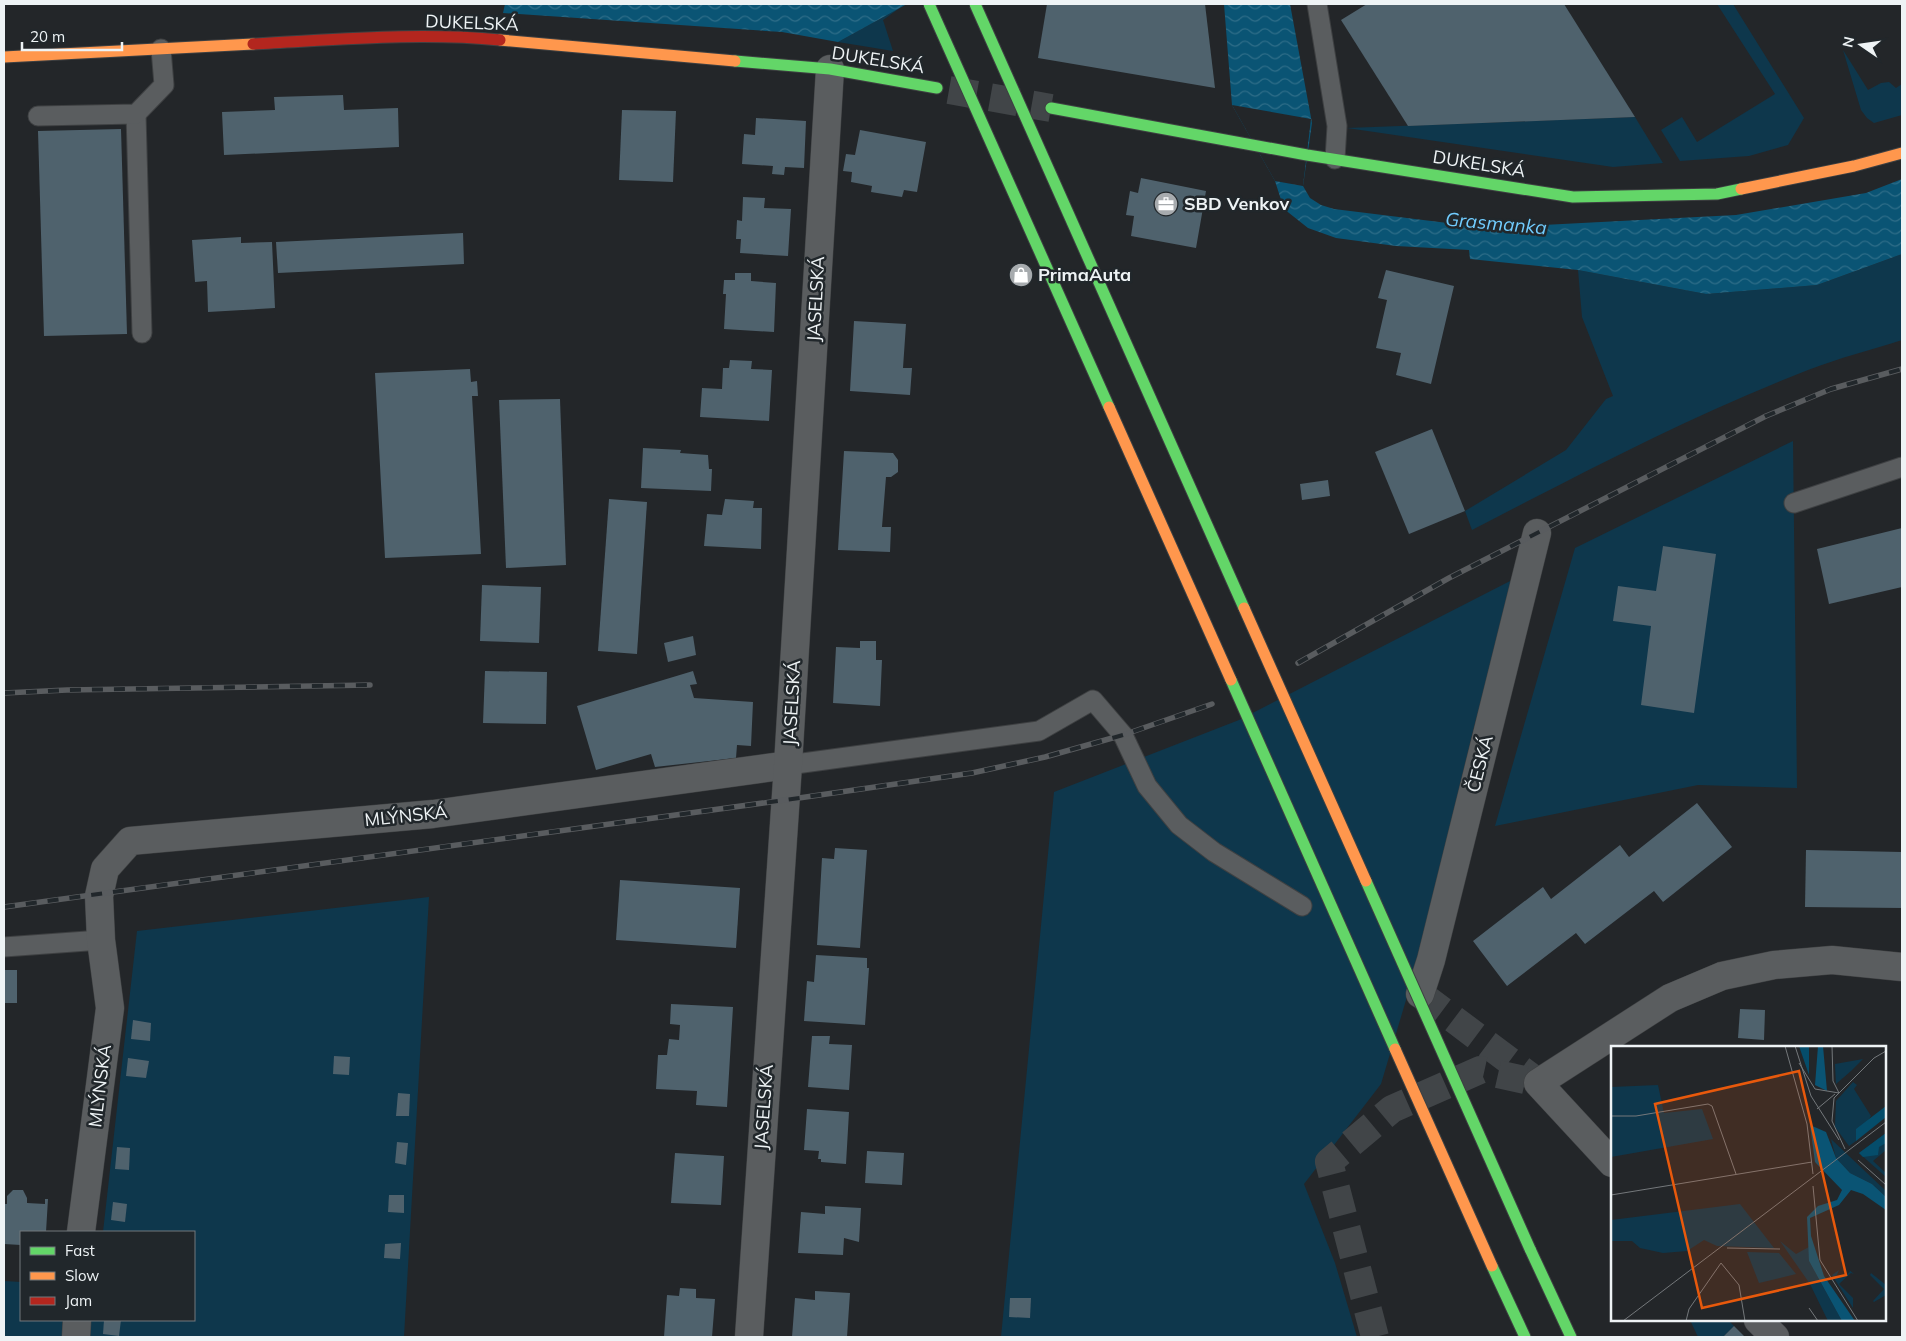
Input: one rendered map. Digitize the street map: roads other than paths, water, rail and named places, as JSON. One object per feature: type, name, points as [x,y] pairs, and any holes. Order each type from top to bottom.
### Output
[{"type":"main road","points":[[929,4],[1525,1337]]},
{"type":"main road","points":[[975,4],[1530,1249],[1571,1337]]},
{"type":"main road","name":"DUKELSKÁ","points":[[4,57],[382,38],[481,38],[830,69],[938,88]]},
{"type":"main road","name":"DUKELSKÁ","points":[[1051,108],[1307,155],[1573,197],[1717,194],[1854,166],[1902,153]]},
{"type":"street","name":"JASELSKÁ","points":[[749,1337],[788,765],[830,69]]},
{"type":"street","name":"ČESKÁ","points":[[1420,994],[1431,960],[1537,533]]},
{"type":"street","name":"MLÝNSKÁ","points":[[81,1231],[110,1008],[101,940],[99,896],[105,869],[130,841],[433,814],[788,765]]},
{"type":"street","points":[[1611,1161],[1538,1083],[1670,998],[1722,976],[1774,965],[1832,960],[1902,968]]},
{"type":"street","points":[[76,1337],[77,1321]]},
{"type":"street","points":[[1759,1321],[1775,1337]]},
{"type":"lane","points":[[1317,4],[1337,126],[1335,159]]},
{"type":"lane","points":[[38,116],[136,114],[164,85],[161,48]]},
{"type":"lane","points":[[136,114],[142,334]]},
{"type":"lane","points":[[1794,503],[1902,468]]},
{"type":"lane","points":[[788,765],[1039,731],[1093,700],[1124,736],[1147,786],[1179,825],[1214,852],[1302,906]]},
{"type":"lane","points":[[4,947],[101,940]]},
{"type":"water","points":[[505,4],[907,4],[838,42],[782,32],[503,13]]},
{"type":"water","points":[[1224,4],[1290,4],[1312,123],[1303,186],[1310,198],[1321,205],[1334,209],[1488,228],[1736,215],[1866,193],[1902,179],[1902,254],[1817,285],[1706,294],[1578,270],[1470,259],[1469,250],[1396,246],[1336,238],[1308,228],[1284,209],[1275,181],[1232,105]]},
{"type":"tunnel","points":[[949,90],[1051,108]]},
{"type":"tunnel","points":[[1420,994],[1531,1077]]},
{"type":"tunnel","points":[[1375,1337],[1329,1162],[1392,1109],[1480,1070],[1538,1083]]},
{"type":"railway","points":[[1298,663],[1449,578],[1766,416],[1831,389],[1902,369]]},
{"type":"railway","points":[[4,693],[67,690],[370,685]]},
{"type":"railway","points":[[4,907],[972,773],[1045,757],[1123,735],[1212,704]]},
{"type":"place","name":"SBD Venkov","points":[[1166,204]]},
{"type":"place","name":"PrimaAuta","points":[[1021,275]]},
{"type":"water label","name":"Grasmanka","points":[[1496,223]]}]
